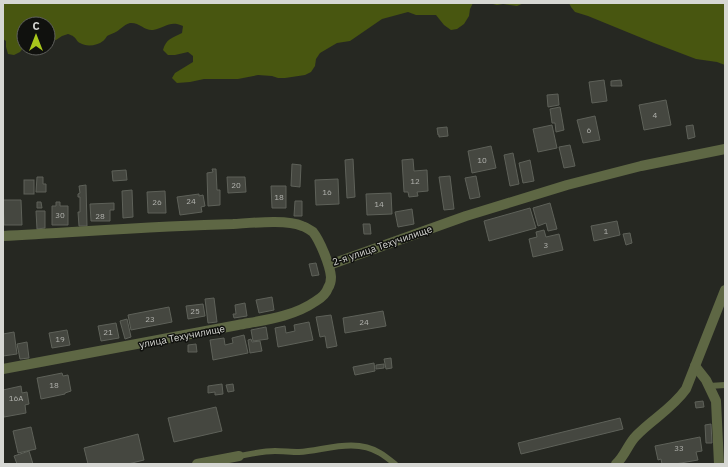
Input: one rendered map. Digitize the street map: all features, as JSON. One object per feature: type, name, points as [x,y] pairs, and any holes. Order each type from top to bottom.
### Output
[{"type":"street","name":"2-я улица Техучилище","points":[[3,236],[218,224],[286,223],[304,226],[313,232],[329,265],[466,216],[567,185],[641,166],[725,149]]},
{"type":"street","name":"улица Техучилище","points":[[3,369],[276,318],[296,312],[312,304],[322,297],[327,291],[331,278],[329,265]]},
{"type":"street","points":[[616,464],[635,437],[671,406],[686,389],[725,290]]},
{"type":"street","points":[[695,366],[706,380],[716,401],[719,464]]},
{"type":"street","points":[[197,464],[239,456]]},
{"type":"lane","points":[[709,386],[725,385]]},
{"type":"lane","points":[[239,456],[262,452],[298,452],[320,448],[354,445],[370,448],[395,464]]},
{"type":"green space","points":[[3,3],[473,3],[469,16],[464,24],[457,29],[451,30],[444,25],[436,15],[416,15],[408,12],[382,19],[350,41],[337,43],[320,53],[311,72],[305,75],[285,78],[258,75],[238,79],[204,79],[177,83],[172,78],[175,73],[193,62],[193,56],[188,52],[168,55],[163,50],[168,41],[182,33],[183,26],[178,24],[171,24],[150,30],[130,23],[108,35],[101,43],[88,45],[82,44],[73,36],[68,34],[56,40],[56,16],[16,16],[16,54],[8,54],[6,41],[3,39]]},
{"type":"green space","points":[[489,3],[524,3],[517,6]]},
{"type":"green space","points":[[569,3],[725,3],[725,65],[717,62],[696,59],[575,12]]},
{"type":"building","points":[[604,80],[607,101],[592,103],[589,82]]},
{"type":"building","points":[[621,80],[622,86],[611,86],[611,81]]},
{"type":"building","points":[[558,94],[559,105],[548,107],[547,95]]},
{"type":"building","points":[[666,100],[671,125],[644,130],[639,105]]},
{"type":"building","points":[[560,107],[564,130],[556,132],[555,123],[552,123],[550,109]]},
{"type":"building","points":[[595,116],[600,140],[583,143],[577,120]]},
{"type":"building","points":[[552,125],[557,148],[538,152],[533,129]]},
{"type":"building","points":[[693,125],[695,137],[688,139],[686,126]]},
{"type":"building","points":[[447,127],[448,136],[439,137],[437,128]]},
{"type":"building","points":[[570,145],[575,166],[564,168],[559,147]]},
{"type":"building","points":[[491,146],[496,168],[472,173],[468,151]]},
{"type":"building","points":[[513,153],[519,184],[510,186],[504,155]]},
{"type":"building","points":[[353,159],[355,197],[347,198],[345,160]]},
{"type":"building","points":[[413,159],[414,171],[427,170],[428,191],[417,192],[418,196],[409,197],[408,192],[404,192],[402,160]]},
{"type":"building","points":[[530,160],[534,181],[523,183],[519,163]]},
{"type":"building","points":[[292,164],[301,165],[300,187],[291,186]]},
{"type":"building","points":[[212,169],[216,169],[217,190],[220,190],[220,205],[208,206],[207,173],[213,172]]},
{"type":"building","points":[[126,170],[127,180],[113,181],[112,171]]},
{"type":"building","points":[[450,176],[454,209],[444,210],[439,177]]},
{"type":"building","points":[[476,176],[480,197],[470,199],[465,178]]},
{"type":"building","points":[[37,177],[43,177],[43,184],[46,184],[46,192],[36,192]]},
{"type":"building","points":[[227,177],[245,177],[246,192],[228,193]]},
{"type":"building","points":[[338,179],[339,204],[316,205],[315,180]]},
{"type":"building","points":[[24,180],[34,180],[34,194],[24,194]]},
{"type":"building","points":[[86,185],[87,226],[79,226],[79,186]]},
{"type":"building","points":[[271,186],[286,186],[286,208],[272,208]]},
{"type":"building","points":[[132,190],[133,217],[123,218],[122,191]]},
{"type":"building","points":[[165,191],[166,213],[148,213],[147,192]]},
{"type":"building","points":[[391,193],[392,214],[367,215],[366,194]]},
{"type":"building","points":[[199,194],[199,196],[203,195],[205,206],[201,207],[202,212],[180,215],[177,197]]},
{"type":"building","points":[[3,200],[21,200],[22,225],[4,225]]},
{"type":"building","points":[[295,201],[302,201],[302,216],[294,216]]},
{"type":"building","points":[[37,202],[41,202],[42,208],[37,208]]},
{"type":"building","points":[[56,202],[60,202],[60,206],[68,206],[68,225],[52,225],[52,206],[56,206]]},
{"type":"building","points":[[114,203],[114,210],[110,210],[110,221],[91,221],[90,204]]},
{"type":"building","points":[[550,203],[557,229],[548,231],[546,223],[538,226],[533,208]]},
{"type":"building","points":[[530,208],[536,228],[489,241],[484,221]]},
{"type":"building","points":[[412,209],[414,224],[398,227],[395,212]]},
{"type":"building","points":[[36,211],[45,211],[45,228],[37,229]]},
{"type":"building","points":[[617,221],[620,235],[594,241],[591,226]]},
{"type":"building","points":[[363,224],[370,224],[371,234],[364,234]]},
{"type":"building","points":[[544,230],[546,237],[559,234],[563,250],[533,257],[529,239],[537,237],[536,232]]},
{"type":"building","points":[[630,233],[632,243],[626,245],[623,234]]},
{"type":"building","points":[[316,263],[319,275],[312,276],[309,264]]},
{"type":"building","points":[[272,297],[274,310],[259,313],[256,300]]},
{"type":"building","points":[[214,298],[217,322],[208,323],[205,299]]},
{"type":"building","points":[[245,303],[247,316],[234,318],[233,314],[236,314],[235,305]]},
{"type":"building","points":[[203,304],[205,316],[188,319],[186,306]]},
{"type":"building","points":[[169,307],[172,322],[131,330],[128,315]]},
{"type":"building","points":[[383,311],[386,326],[345,333],[343,318]]},
{"type":"building","points":[[331,315],[337,346],[327,348],[325,336],[320,337],[316,317]]},
{"type":"building","points":[[127,319],[131,337],[125,339],[120,321]]},
{"type":"building","points":[[309,322],[313,340],[278,347],[275,328],[285,326],[286,333],[295,331],[294,325]]},
{"type":"building","points":[[116,323],[119,338],[101,341],[98,326]]},
{"type":"building","points":[[266,327],[268,339],[253,341],[251,330]]},
{"type":"building","points":[[67,330],[70,345],[52,348],[49,333]]},
{"type":"building","points":[[14,332],[17,354],[3,356],[3,334]]},
{"type":"building","points":[[244,335],[248,353],[213,360],[210,340],[224,338],[225,345],[233,343],[232,338]]},
{"type":"building","points":[[251,339],[252,342],[260,341],[262,351],[250,353],[248,340]]},
{"type":"building","points":[[27,342],[29,358],[20,359],[17,344]]},
{"type":"building","points":[[196,344],[197,352],[188,352],[188,345]]},
{"type":"building","points":[[391,358],[392,368],[386,369],[384,359]]},
{"type":"building","points":[[374,363],[375,371],[355,375],[353,367]]},
{"type":"building","points":[[384,364],[384,368],[376,369],[376,365]]},
{"type":"building","points":[[62,373],[63,376],[68,375],[71,391],[65,394],[41,399],[37,378]]},
{"type":"building","points":[[222,384],[223,394],[215,395],[215,392],[208,393],[208,386]]},
{"type":"building","points":[[233,384],[234,391],[228,392],[226,385]]},
{"type":"building","points":[[21,386],[22,393],[27,392],[29,404],[25,405],[26,413],[4,417],[3,390]]},
{"type":"building","points":[[703,401],[704,407],[696,408],[695,402]]},
{"type":"building","points":[[216,407],[222,431],[174,442],[168,418]]},
{"type":"building","points":[[620,418],[623,429],[521,454],[518,443]]},
{"type":"building","points":[[711,424],[712,443],[706,443],[705,425]]},
{"type":"building","points":[[31,427],[36,449],[18,453],[13,431]]},
{"type":"building","points":[[138,434],[144,460],[128,464],[88,464],[84,448]]},
{"type":"building","points":[[700,437],[702,451],[696,452],[698,460],[675,464],[662,464],[661,459],[658,460],[655,446]]},
{"type":"building","points":[[29,451],[33,464],[17,464],[14,456]]}]
